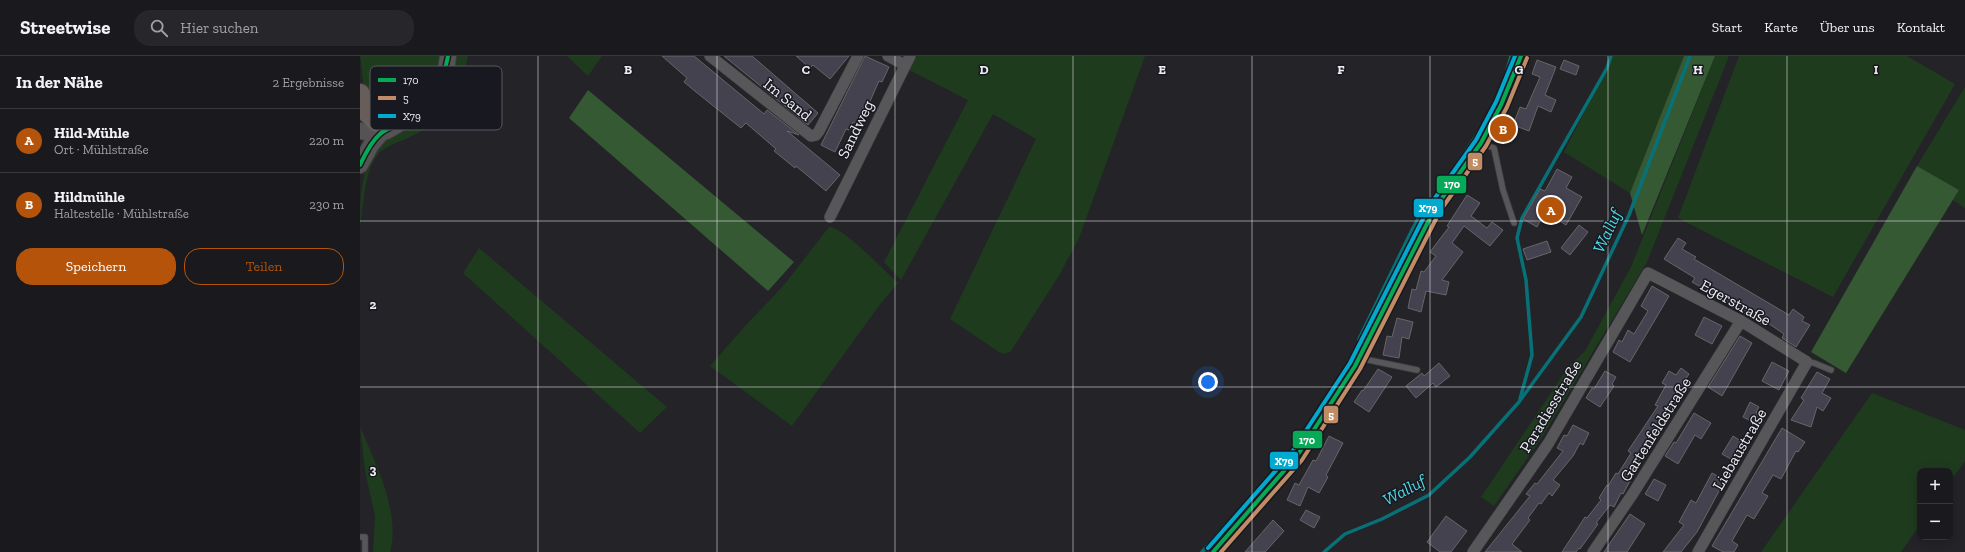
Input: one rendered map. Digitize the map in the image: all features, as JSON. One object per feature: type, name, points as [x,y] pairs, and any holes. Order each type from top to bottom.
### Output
[{"type":"highway","points":[[360,94],[370,119]]},
{"type":"street","points":[[446,66],[448,56]]},
{"type":"street","name":"Im Sand","points":[[710,56],[806,135],[816,136],[858,56]]},
{"type":"street","points":[[888,56],[906,59]]},
{"type":"street","points":[[1213,552],[1297,456],[1359,358],[1435,208],[1481,143],[1501,105],[1521,56]]},
{"type":"street","name":"Sandweg","points":[[830,217],[906,59]]},
{"type":"street","points":[[360,131],[370,126]]},
{"type":"street","points":[[360,165],[371,145],[372,130]]},
{"type":"street","name":"Egerstraße","points":[[1648,273],[1741,322],[1807,362]]},
{"type":"street","name":"Paradiesstraße","points":[[1473,552],[1548,444],[1648,273]]},
{"type":"street","name":"Gartenfeldstraße","points":[[1593,552],[1632,495],[1741,322]]},
{"type":"street","name":"Liebaustraße","points":[[1698,552],[1807,362]]},
{"type":"lane","points":[[1481,143],[1494,148],[1503,190],[1514,223]]},
{"type":"lane","points":[[1359,358],[1417,370]]},
{"type":"lane","points":[[1807,362],[1814,363],[1831,370]]},
{"type":"lane","points":[[360,538],[365,537],[365,552]]},
{"type":"green space","points":[[360,56],[439,56],[438,66],[370,66],[370,103],[366,97]]},
{"type":"green space","points":[[454,56],[468,56],[466,66],[450,66]]},
{"type":"green space","points":[[567,56],[602,56],[588,76]]},
{"type":"green space","points":[[913,56],[1145,56],[1079,238],[1060,274],[1011,351],[1005,354],[999,352],[950,319],[1036,139],[993,114],[901,280],[884,262],[968,100],[907,69]]},
{"type":"green space","points":[[1613,56],[1684,56],[1630,193],[1564,152]]},
{"type":"green space","points":[[1684,56],[1715,56],[1642,235],[1630,193]]},
{"type":"green space","points":[[1715,56],[1729,56],[1647,262],[1542,437],[1494,506],[1481,497],[1569,366],[1585,351],[1631,267]]},
{"type":"green space","points":[[1739,56],[1907,56],[1955,84],[1833,297],[1678,218]]},
{"type":"green space","points":[[1965,87],[1965,208],[1953,200],[1959,190],[1917,166]]},
{"type":"green space","points":[[588,90],[794,262],[768,291],[569,118]]},
{"type":"green space","points":[[403,130],[423,130],[391,145],[379,153],[376,157],[366,182],[360,229],[361,191],[367,166],[379,146],[388,138]]},
{"type":"green space","points":[[1917,166],[1959,190],[1846,373],[1811,352]]},
{"type":"green space","points":[[829,227],[844,234],[864,250],[898,283],[881,303],[792,426],[710,366],[784,285]]},
{"type":"green space","points":[[479,248],[667,407],[640,433],[463,273]]},
{"type":"green space","points":[[1872,393],[1965,430],[1965,461],[1953,478],[1953,468],[1917,468],[1917,529],[1901,552],[1761,552]]},
{"type":"green space","points":[[360,427],[385,488],[392,521],[390,552],[373,552],[375,516],[365,471]]},
{"type":"building","points":[[662,56],[694,56],[764,114],[767,110],[799,135],[787,131],[840,175],[826,191],[796,166],[795,168],[774,151],[776,149],[746,123],[741,128],[696,92],[684,82],[687,78]]},
{"type":"building","points":[[724,56],[752,56],[818,113],[808,125]]},
{"type":"building","points":[[796,56],[849,56],[830,79],[813,65],[810,68]]},
{"type":"building","points":[[865,56],[889,67],[882,82],[879,81],[867,108],[865,107],[857,124],[853,122],[849,130],[846,129],[835,152],[821,145]]},
{"type":"building","points":[[1537,60],[1556,67],[1545,95],[1556,100],[1551,112],[1538,106],[1529,131],[1513,125],[1520,107],[1526,109],[1540,77],[1532,74]]},
{"type":"building","points":[[1564,60],[1579,66],[1576,75],[1560,69]]},
{"type":"building","points":[[1557,169],[1572,177],[1566,188],[1582,197],[1566,225],[1545,212],[1537,227],[1523,219],[1540,189],[1545,191]]},
{"type":"building","points":[[1467,195],[1480,203],[1471,216],[1487,228],[1492,222],[1503,230],[1490,246],[1464,226],[1452,243],[1463,252],[1442,280],[1449,282],[1446,295],[1426,291],[1421,312],[1408,308],[1412,289],[1416,290],[1421,271],[1424,272],[1436,256],[1430,252],[1449,227],[1447,226]]},
{"type":"building","points":[[1579,225],[1588,232],[1570,255],[1561,248]]},
{"type":"building","points":[[1678,238],[1686,243],[1682,249],[1696,257],[1694,259],[1789,315],[1793,309],[1804,317],[1802,321],[1810,325],[1796,347],[1782,338],[1784,334],[1768,323],[1766,326],[1719,299],[1720,298],[1692,282],[1695,278],[1664,259]]},
{"type":"building","points":[[1547,241],[1551,252],[1527,260],[1523,249]]},
{"type":"building","points":[[1652,286],[1669,296],[1630,362],[1613,352],[1619,340],[1622,342],[1628,330],[1634,334],[1648,311],[1641,306]]},
{"type":"building","points":[[1704,317],[1722,326],[1712,344],[1695,335]]},
{"type":"building","points":[[1397,318],[1413,322],[1409,339],[1402,337],[1399,358],[1383,355],[1387,336],[1392,337]]},
{"type":"building","points":[[1740,336],[1752,343],[1722,396],[1708,387]]},
{"type":"building","points":[[1772,362],[1789,371],[1779,390],[1762,381]]},
{"type":"building","points":[[1439,363],[1450,376],[1436,387],[1433,383],[1416,398],[1406,386],[1422,373],[1424,376]]},
{"type":"building","points":[[1681,368],[1689,374],[1685,380],[1688,382],[1669,413],[1667,411],[1654,431],[1658,434],[1626,479],[1630,481],[1623,494],[1621,493],[1614,507],[1610,505],[1596,523],[1598,524],[1580,549],[1579,548],[1576,552],[1562,552],[1585,517],[1587,518],[1601,500],[1599,498],[1607,485],[1608,486],[1616,473],[1618,474],[1631,453],[1628,451],[1658,406],[1655,405],[1666,385],[1662,383],[1669,371],[1676,375]]},
{"type":"building","points":[[1378,369],[1392,377],[1369,412],[1354,402]]},
{"type":"building","points":[[1605,371],[1616,377],[1612,384],[1614,386],[1600,407],[1586,398],[1592,388],[1594,389]]},
{"type":"building","points":[[1817,372],[1830,379],[1822,393],[1831,398],[1823,411],[1817,407],[1811,427],[1791,420],[1804,400],[1801,398]]},
{"type":"building","points":[[1750,402],[1759,407],[1756,412],[1764,417],[1759,425],[1743,417]]},
{"type":"building","points":[[1694,413],[1711,423],[1701,439],[1695,435],[1678,464],[1665,456],[1674,442],[1676,443]]},
{"type":"building","points":[[1573,425],[1589,433],[1583,445],[1580,443],[1573,456],[1553,480],[1560,485],[1552,496],[1549,493],[1541,504],[1539,503],[1528,518],[1530,520],[1512,544],[1522,552],[1485,552],[1530,496],[1526,494],[1535,483],[1537,484],[1563,451],[1557,448],[1564,435],[1567,436]]},
{"type":"building","points":[[1782,428],[1805,442],[1798,452],[1796,451],[1781,479],[1773,475],[1762,493],[1768,496],[1754,519],[1747,515],[1732,541],[1738,545],[1734,552],[1723,552],[1712,546]]},
{"type":"building","points":[[1329,436],[1343,443],[1326,475],[1328,477],[1319,493],[1308,487],[1300,506],[1287,500],[1295,483],[1299,485],[1313,460],[1316,461]]},
{"type":"building","points":[[1733,436],[1747,445],[1736,462],[1722,454]]},
{"type":"building","points":[[1712,473],[1725,480],[1697,532],[1681,552],[1663,552],[1684,525],[1679,522],[1691,500],[1696,503]]},
{"type":"building","points":[[1654,479],[1666,485],[1658,501],[1645,494]]},
{"type":"building","points":[[1306,510],[1320,517],[1314,528],[1300,520]]},
{"type":"building","points":[[1630,514],[1645,524],[1627,552],[1604,552]]},
{"type":"building","points":[[1446,516],[1467,531],[1451,552],[1440,552],[1427,542]]},
{"type":"building","points":[[1273,520],[1284,531],[1265,552],[1245,552]]},
{"type":"waterway","points":[[1335,387],[1359,347],[1359,339],[1428,200],[1436,196],[1484,124],[1503,85],[1511,56]]},
{"type":"waterway","name":"Walluf","points":[[1520,399],[1532,355],[1526,280],[1517,238],[1522,218],[1607,68],[1611,56]]},
{"type":"waterway","name":"Walluf","points":[[1324,552],[1345,534],[1382,519],[1429,495],[1470,457],[1519,402],[1581,317],[1629,215],[1690,56]]},
{"type":"waterway","points":[[1202,552],[1283,462],[1305,434]]},
{"type":"transit line","name":"170","points":[[446,66],[448,56]]},
{"type":"transit line","name":"X79","points":[[1208,548],[1292,452],[1350,363],[1430,205],[1476,140],[1496,102],[1515,56]]},
{"type":"transit line","name":"170","points":[[1213,552],[1297,456],[1355,366],[1435,208],[1481,143],[1501,105],[1521,56]]},
{"type":"transit line","name":"5","points":[[1221,552],[1302,460],[1360,369],[1440,211],[1486,146],[1507,107],[1527,58]]},
{"type":"transit line","name":"170","points":[[360,165],[371,144],[386,130]]},
{"type":"place","name":"Hildmühle","points":[[1503,129]]},
{"type":"place","name":"Hild-Mühle","points":[[1551,210]]}]
